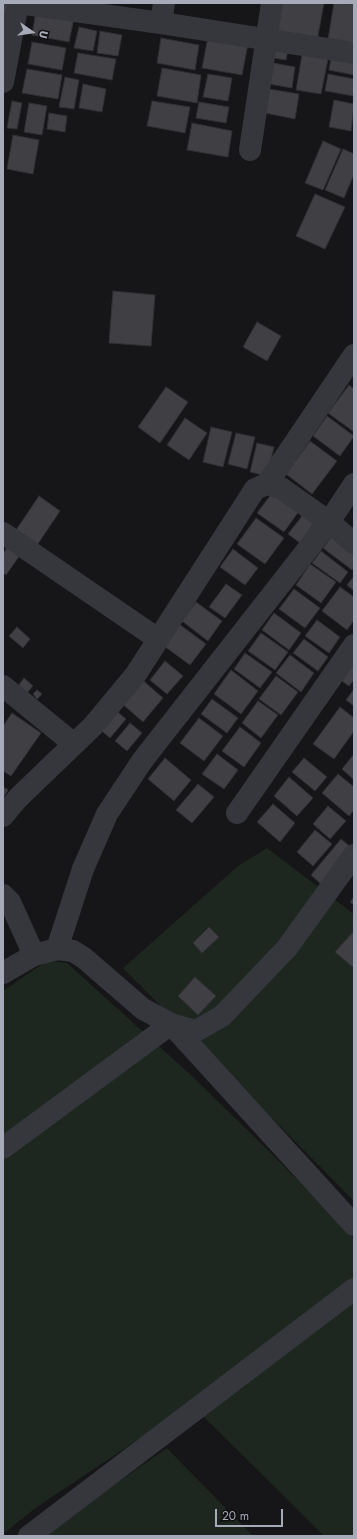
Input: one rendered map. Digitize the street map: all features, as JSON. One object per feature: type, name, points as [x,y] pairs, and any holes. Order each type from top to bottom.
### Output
[{"type":"street","points":[[3,82],[18,3],[162,13],[267,41],[354,53]]},
{"type":"street","points":[[250,150],[272,3]]},
{"type":"street","points":[[3,816],[18,798],[94,726],[136,674],[255,489],[267,484],[354,355]]},
{"type":"street","points":[[267,484],[281,488],[329,522],[354,543]]},
{"type":"street","points":[[57,949],[83,869],[107,814],[142,761],[329,522],[354,484]]},
{"type":"street","points":[[3,533],[158,639]]},
{"type":"street","points":[[237,814],[354,645]]},
{"type":"street","points":[[4,688],[74,744]]},
{"type":"street","points":[[3,973],[34,955],[57,949],[73,951],[84,958],[143,1009],[171,1024],[196,1031],[222,1016],[287,948],[354,855]]},
{"type":"street","points":[[3,895],[10,902],[34,955]]},
{"type":"street","points":[[3,1148],[171,1024]]},
{"type":"street","points":[[171,1024],[354,1225]]},
{"type":"street","points":[[29,1536],[353,1292]]},
{"type":"shaded area","points":[[267,848],[354,914],[354,1201],[123,968],[238,866]]},
{"type":"shaded area","points":[[48,960],[67,963],[191,1075],[281,1163],[354,1239],[354,1278],[340,1295],[151,1431],[37,1507],[3,1534],[3,991]]},
{"type":"shaded area","points":[[354,1287],[354,1536],[324,1536],[202,1415]]},
{"type":"shaded area","points":[[167,1448],[253,1536],[48,1536],[45,1533]]},
{"type":"building","points":[[3,3],[8,3],[3,41]]},
{"type":"building","points":[[282,3],[324,3],[317,41],[276,33]]},
{"type":"building","points":[[334,3],[354,4],[354,44],[328,39]]},
{"type":"building","points":[[36,11],[74,18],[69,42],[32,35]]},
{"type":"building","points":[[79,27],[97,31],[93,51],[74,48]]},
{"type":"building","points":[[100,31],[122,35],[118,56],[97,53]]},
{"type":"building","points":[[208,37],[248,44],[242,75],[202,68]]},
{"type":"building","points":[[161,38],[199,45],[195,70],[157,63]]},
{"type":"building","points":[[32,42],[66,48],[62,70],[28,64]]},
{"type":"building","points":[[275,46],[288,49],[286,60],[273,58]]},
{"type":"building","points":[[303,49],[329,54],[321,94],[296,90]]},
{"type":"building","points":[[78,53],[116,59],[112,80],[74,73]]},
{"type":"building","points":[[332,53],[354,56],[354,75],[329,70]]},
{"type":"building","points":[[273,63],[295,67],[292,88],[269,84]]},
{"type":"building","points":[[162,68],[201,75],[197,103],[157,96]]},
{"type":"building","points":[[27,69],[62,75],[58,99],[22,93]]},
{"type":"building","points":[[208,74],[232,78],[228,101],[203,97]]},
{"type":"building","points":[[328,74],[354,79],[354,96],[325,91]]},
{"type":"building","points":[[65,77],[79,80],[74,109],[59,107]]},
{"type":"building","points":[[83,84],[106,89],[102,112],[79,108]]},
{"type":"building","points":[[269,89],[299,94],[295,119],[265,113]]},
{"type":"building","points":[[334,100],[354,104],[351,131],[329,127]]},
{"type":"building","points":[[12,101],[22,103],[17,129],[7,128]]},
{"type":"building","points":[[152,101],[190,107],[185,133],[147,126]]},
{"type":"building","points":[[199,102],[229,107],[226,123],[196,118]]},
{"type":"building","points":[[29,103],[47,106],[42,135],[24,132]]},
{"type":"building","points":[[49,113],[67,116],[65,132],[47,129]]},
{"type":"building","points":[[192,123],[232,131],[228,157],[187,150]]},
{"type":"building","points":[[13,135],[39,140],[33,174],[7,169]]},
{"type":"building","points":[[323,141],[341,149],[323,190],[305,183]]},
{"type":"building","points":[[343,149],[354,154],[354,174],[344,198],[325,190]]},
{"type":"building","points":[[315,194],[345,207],[325,249],[296,236]]},
{"type":"building","points":[[113,291],[155,295],[151,346],[109,343]]},
{"type":"building","points":[[257,322],[281,336],[267,361],[243,347]]},
{"type":"building","points":[[349,385],[354,389],[354,432],[328,413]]},
{"type":"building","points":[[166,387],[188,402],[160,443],[138,427]]},
{"type":"building","points":[[327,416],[354,436],[340,456],[313,436]]},
{"type":"building","points":[[185,418],[207,433],[189,460],[167,445]]},
{"type":"building","points":[[211,427],[232,432],[223,467],[203,462]]},
{"type":"building","points":[[236,433],[255,437],[247,469],[228,464]]},
{"type":"building","points":[[310,441],[337,461],[312,494],[286,474]]},
{"type":"building","points":[[257,443],[274,447],[267,476],[250,472]]},
{"type":"building","points":[[273,492],[299,511],[284,532],[257,513]]},
{"type":"building","points":[[39,496],[60,511],[35,548],[14,533]]},
{"type":"building","points":[[305,512],[316,520],[300,543],[288,534]]},
{"type":"building","points":[[256,518],[284,538],[265,564],[237,544]]},
{"type":"building","points":[[333,535],[354,550],[354,567],[352,570],[323,548]]},
{"type":"building","points":[[10,543],[22,552],[6,575],[3,573],[3,554]]},
{"type":"building","points":[[233,549],[258,568],[245,585],[220,567]]},
{"type":"building","points":[[321,551],[348,572],[340,583],[312,563]]},
{"type":"building","points":[[310,564],[336,582],[321,603],[296,585]]},
{"type":"building","points":[[354,576],[354,591],[347,585]]},
{"type":"building","points":[[226,584],[242,595],[225,618],[209,607]]},
{"type":"building","points":[[340,587],[354,597],[354,620],[347,630],[322,611]]},
{"type":"building","points":[[294,589],[320,608],[305,628],[279,609]]},
{"type":"building","points":[[196,602],[222,621],[208,641],[182,621]]},
{"type":"building","points":[[274,613],[301,633],[289,650],[262,630]]},
{"type":"building","points":[[317,620],[340,637],[329,653],[305,636]]},
{"type":"building","points":[[179,624],[206,644],[190,665],[164,646]]},
{"type":"building","points":[[17,627],[30,639],[23,648],[9,636]]},
{"type":"building","points":[[261,633],[288,652],[275,670],[248,651]]},
{"type":"building","points":[[304,639],[328,657],[318,671],[293,653]]},
{"type":"building","points":[[245,653],[272,672],[260,688],[234,669]]},
{"type":"building","points":[[290,655],[314,673],[301,692],[276,673]]},
{"type":"building","points":[[354,658],[354,680],[349,686],[339,679]]},
{"type":"building","points":[[165,661],[183,676],[167,694],[150,680]]},
{"type":"building","points":[[231,670],[258,691],[241,714],[214,694]]},
{"type":"building","points":[[276,676],[298,692],[281,715],[259,699]]},
{"type":"building","points":[[139,677],[163,698],[143,722],[119,701]]},
{"type":"building","points":[[24,678],[33,686],[27,693],[18,686]]},
{"type":"building","points":[[354,689],[354,706],[346,700]]},
{"type":"building","points":[[37,690],[42,694],[37,699],[33,694]]},
{"type":"building","points":[[212,699],[238,718],[227,733],[201,714]]},
{"type":"building","points":[[258,701],[278,715],[261,738],[242,723]]},
{"type":"building","points":[[340,707],[354,718],[354,731],[334,759],[313,744]]},
{"type":"building","points":[[113,708],[126,719],[110,738],[97,727]]},
{"type":"building","points":[[12,713],[41,733],[11,776],[3,771],[3,726]]},
{"type":"building","points":[[199,718],[223,736],[204,761],[180,743]]},
{"type":"building","points":[[130,723],[142,733],[127,751],[115,741]]},
{"type":"building","points":[[240,727],[261,743],[244,767],[222,751]]},
{"type":"building","points":[[217,754],[238,770],[224,789],[202,774]]},
{"type":"building","points":[[354,754],[354,780],[342,769]]},
{"type":"building","points":[[165,758],[191,780],[174,801],[148,779]]},
{"type":"building","points":[[304,758],[327,777],[315,791],[292,772]]},
{"type":"building","points":[[338,774],[354,787],[354,810],[349,816],[322,793]]},
{"type":"building","points":[[289,777],[313,798],[297,816],[274,796]]},
{"type":"building","points":[[198,784],[214,797],[192,823],[176,810]]},
{"type":"building","points":[[3,787],[8,790],[3,798]]},
{"type":"building","points":[[273,804],[295,823],[280,842],[257,822]]},
{"type":"building","points":[[328,806],[346,821],[330,839],[313,824]]},
{"type":"building","points":[[315,830],[332,844],[313,866],[297,852]]},
{"type":"building","points":[[341,839],[353,849],[322,885],[311,875]]},
{"type":"building","points":[[354,897],[354,905],[350,902]]},
{"type":"building","points":[[209,927],[219,937],[202,953],[193,943]]},
{"type":"building","points":[[354,931],[354,968],[335,952]]},
{"type":"building","points":[[195,977],[216,996],[198,1015],[178,996]]}]
